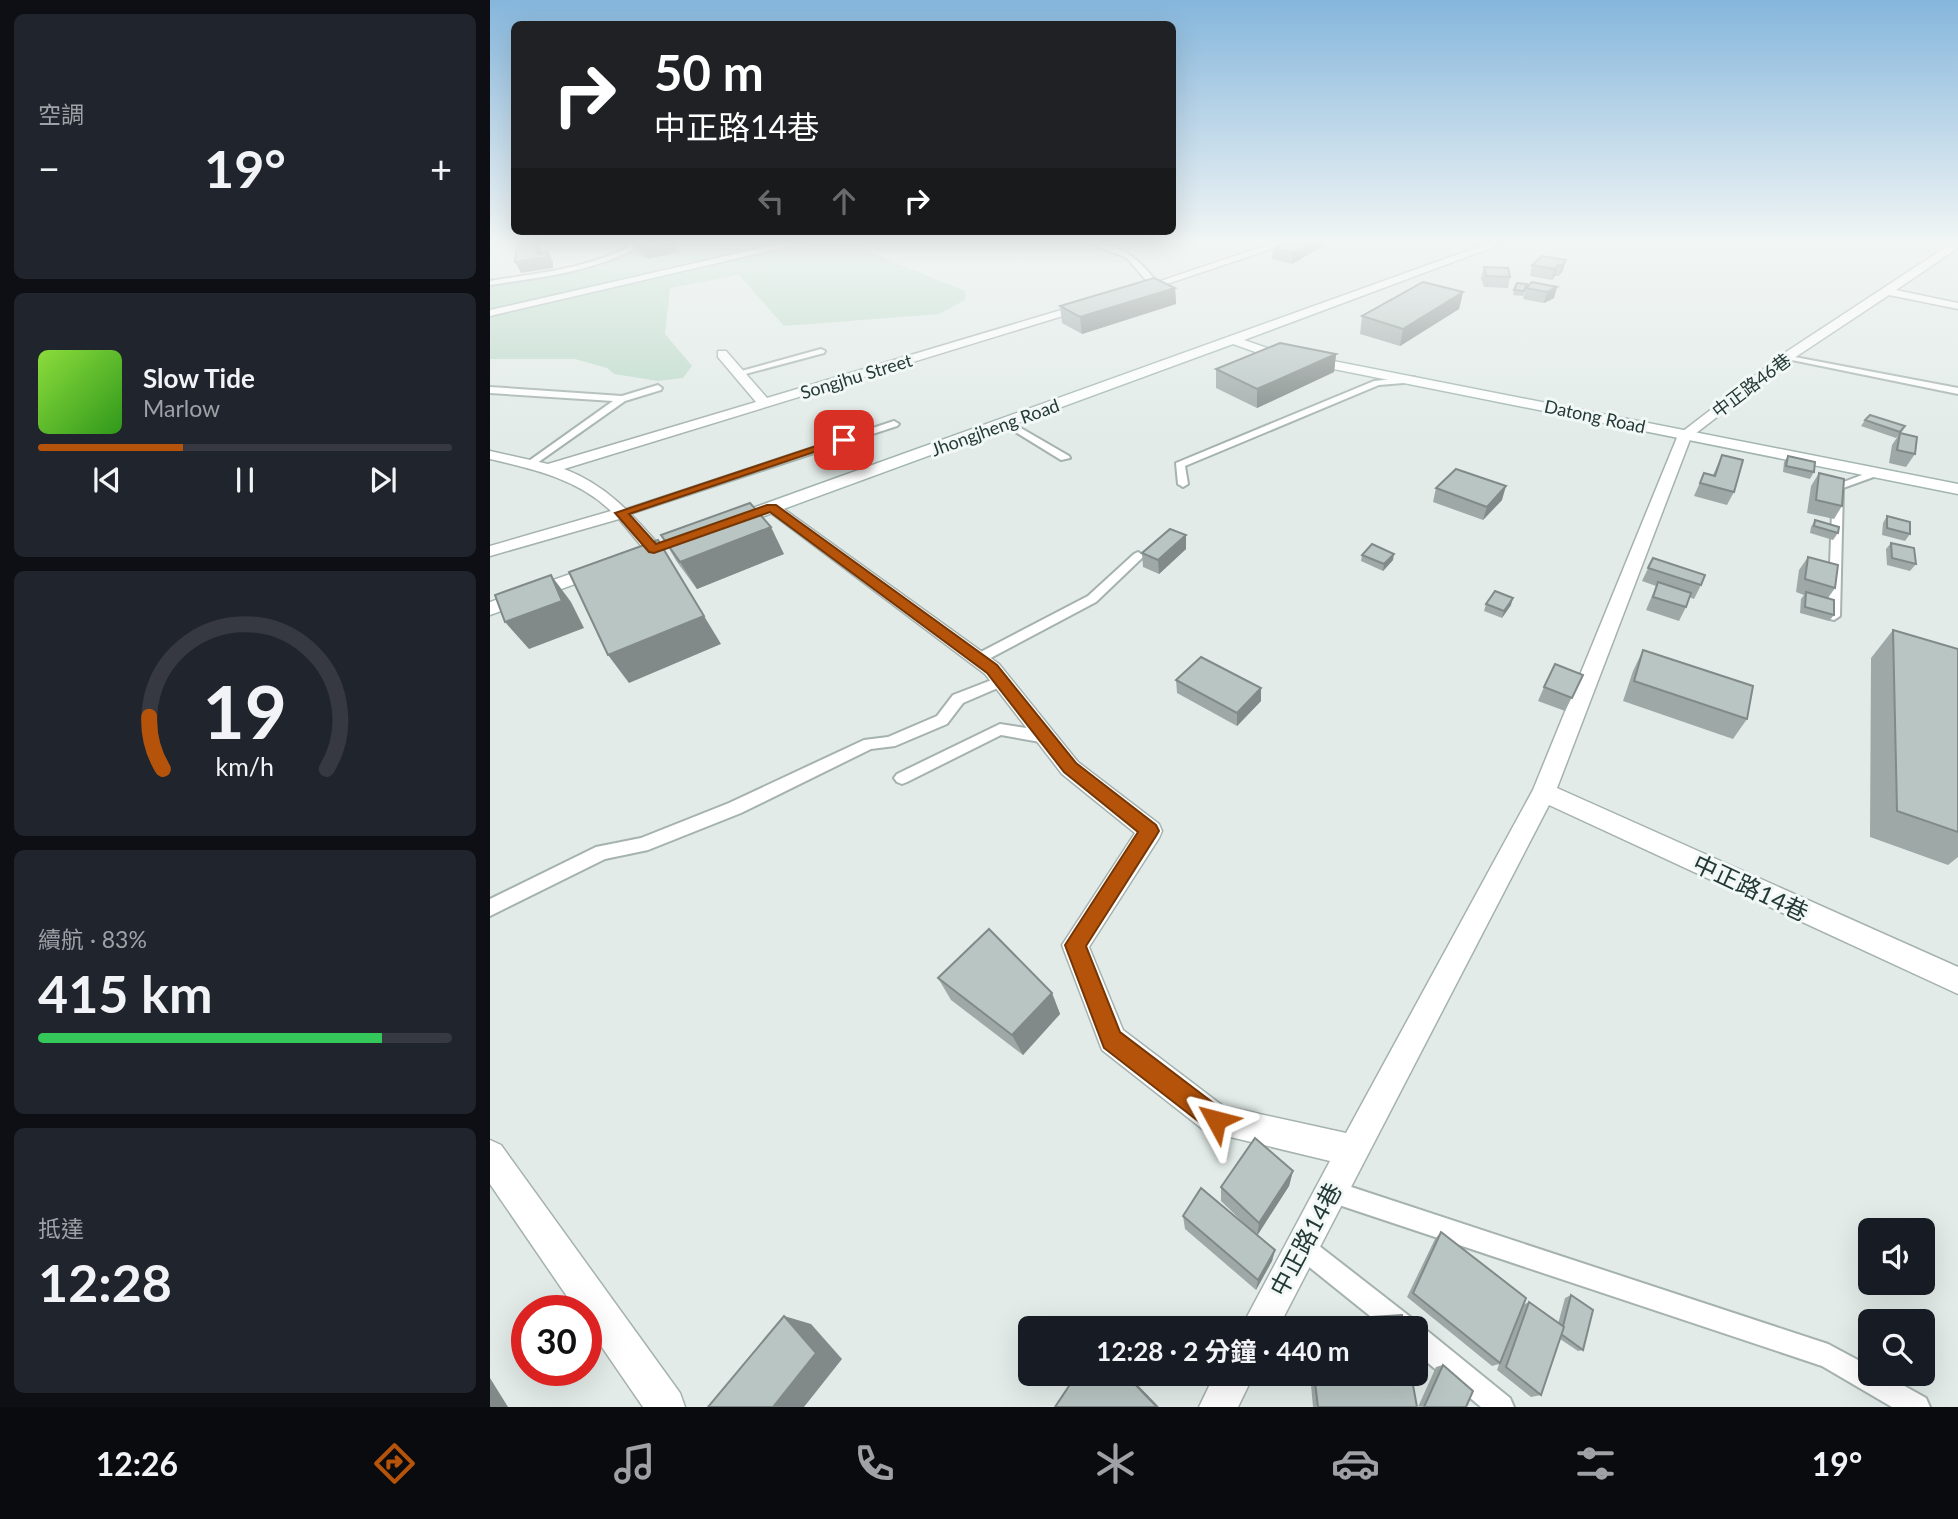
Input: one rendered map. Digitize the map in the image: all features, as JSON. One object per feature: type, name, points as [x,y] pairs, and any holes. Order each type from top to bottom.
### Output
[{"type":"street","points":[[490,313],[509,309]]},
{"type":"street","name":"Songjhu Street","points":[[549,469],[1078,309]]},
{"type":"street","name":"Jhongjheng Road","points":[[720,526],[1319,309]]},
{"type":"street","name":"中正路46巷","points":[[1685,435],[1787,357],[1860,309]]},
{"type":"street","name":"Datong Road","points":[[1233,340],[1264,351],[1418,379],[1958,489]]},
{"type":"street","points":[[722,354],[765,404]]},
{"type":"street","name":"中正路14巷","points":[[1265,1316],[1544,792],[1685,435]]},
{"type":"street","points":[[493,457],[549,469],[586,484],[611,502],[655,549]]},
{"type":"street","points":[[771,507],[992,669],[1070,768],[1150,831],[1075,945],[1112,1040],[1216,1120],[1352,1150]]},
{"type":"street","points":[[490,551],[621,513]]},
{"type":"street","points":[[490,609],[618,563]]},
{"type":"street","name":"中正路14巷","points":[[1544,792],[1958,981]]},
{"type":"street","points":[[490,1156],[666,1407]]},
{"type":"street","points":[[1217,1407],[1228,1386]]},
{"type":"lane","points":[[738,373],[821,351]]},
{"type":"lane","points":[[1787,357],[1958,390]]},
{"type":"lane","points":[[1183,484],[1180,465],[1377,383],[1418,379]]},
{"type":"lane","points":[[530,465],[622,399],[658,388]]},
{"type":"lane","points":[[490,390],[622,399]]},
{"type":"lane","points":[[1007,423],[1065,458]]},
{"type":"lane","points":[[621,513],[894,424]]},
{"type":"lane","points":[[1834,616],[1839,486],[1875,472]]},
{"type":"lane","points":[[978,659],[1092,599],[1138,556]]},
{"type":"lane","points":[[490,908],[602,852],[642,845],[735,808],[869,744],[890,743],[942,720],[958,699],[1002,681]]},
{"type":"lane","points":[[902,778],[1000,729],[1046,737]]},
{"type":"lane","points":[[1330,1191],[1828,1356],[1917,1407]]},
{"type":"lane","points":[[1301,1246],[1389,1316]]},
{"type":"lane","points":[[1428,1348],[1501,1407]]},
{"type":"green space","points":[[490,309],[668,309],[665,334],[692,366],[683,378],[658,381],[614,374],[607,368],[575,359],[490,359]]},
{"type":"green space","points":[[769,309],[949,309],[939,314],[784,326]]},
{"type":"building","points":[[1065,309],[1107,309],[1080,317]]},
{"type":"building","points":[[1375,309],[1436,309],[1403,329],[1362,316]]},
{"type":"building","points":[[1280,343],[1336,354],[1257,389],[1216,369]]},
{"type":"building","points":[[1870,415],[1905,426],[1900,432],[1865,420]]},
{"type":"building","points":[[1900,433],[1917,437],[1915,454],[1897,450]]},
{"type":"building","points":[[1722,455],[1743,460],[1734,492],[1700,483],[1704,473],[1715,476]]},
{"type":"building","points":[[1788,456],[1815,462],[1814,472],[1786,466]]},
{"type":"building","points":[[1456,469],[1506,486],[1487,507],[1436,488]]},
{"type":"building","points":[[1819,473],[1844,479],[1842,506],[1816,500]]},
{"type":"building","points":[[750,503],[771,527],[680,562],[661,535]]},
{"type":"building","points":[[1887,516],[1910,522],[1910,534],[1887,528]]},
{"type":"building","points":[[1815,520],[1839,527],[1838,533],[1814,526]]},
{"type":"building","points":[[1170,529],[1186,535],[1158,560],[1142,553]]},
{"type":"building","points":[[658,540],[704,616],[608,655],[569,572]]},
{"type":"building","points":[[1891,543],[1914,548],[1916,564],[1892,558]]},
{"type":"building","points":[[1372,544],[1394,554],[1384,564],[1362,555]]},
{"type":"building","points":[[1808,557],[1838,565],[1835,588],[1805,579]]},
{"type":"building","points":[[1653,558],[1705,575],[1701,585],[1648,568]]},
{"type":"building","points":[[551,575],[562,601],[505,622],[495,595]]},
{"type":"building","points":[[1658,582],[1691,593],[1686,607],[1653,597]]},
{"type":"building","points":[[1495,591],[1513,598],[1504,611],[1486,604]]},
{"type":"building","points":[[1806,592],[1834,600],[1834,615],[1805,607]]},
{"type":"building","points":[[1893,630],[1958,649],[1958,832],[1897,811]]},
{"type":"building","points":[[1643,650],[1753,686],[1747,719],[1634,681]]},
{"type":"building","points":[[1201,657],[1261,688],[1237,713],[1176,680]]},
{"type":"building","points":[[1555,664],[1583,675],[1572,698],[1544,687]]},
{"type":"building","points":[[989,929],[1052,993],[1012,1035],[938,978]]},
{"type":"building","points":[[1255,1138],[1293,1171],[1259,1223],[1221,1187]]},
{"type":"building","points":[[1201,1188],[1275,1250],[1258,1280],[1183,1216]]},
{"type":"building","points":[[1441,1232],[1526,1298],[1500,1363],[1413,1293]]},
{"type":"building","points":[[1571,1295],[1593,1310],[1583,1350],[1561,1334]]},
{"type":"building","points":[[1529,1302],[1564,1327],[1541,1395],[1506,1367]]},
{"type":"building","points":[[784,1316],[816,1353],[773,1407],[708,1407]]},
{"type":"building","points":[[1443,1365],[1473,1391],[1466,1407],[1424,1407]]},
{"type":"building","points":[[1069,1386],[1137,1386],[1157,1407],[1055,1407]]},
{"type":"building","points":[[1315,1386],[1413,1386],[1417,1407],[1318,1407]]},
{"type":"route","points":[[844,440],[621,513],[654,550],[771,507],[992,669],[1070,768],[1150,831],[1075,945],[1112,1040],[1216,1120]]}]
